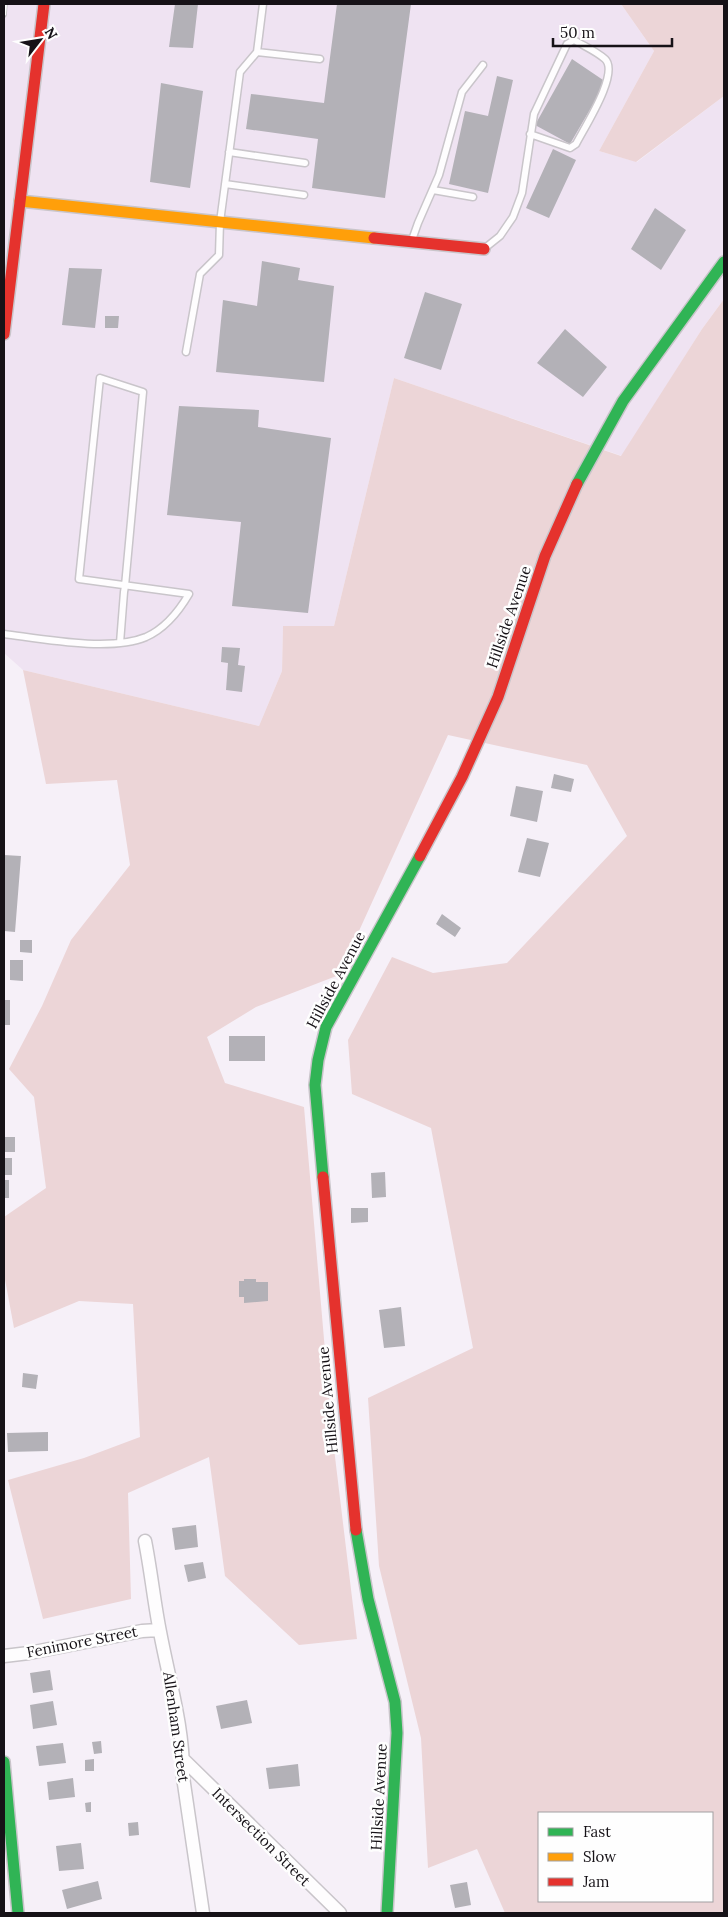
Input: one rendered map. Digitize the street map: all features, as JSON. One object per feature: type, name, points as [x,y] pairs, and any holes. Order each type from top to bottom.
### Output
[{"type":"street","points":[[4,334],[44,4]]},
{"type":"street","points":[[20,201],[484,249]]},
{"type":"street","name":"Hillside Avenue","points":[[387,1913],[397,1733],[395,1702],[368,1599],[354,1516],[315,1094],[315,1071],[319,1049],[326,1027],[415,866],[462,776],[498,697],[548,549],[564,510],[590,458],[623,401],[724,262]]},
{"type":"street","name":"Allenham Street","points":[[145,1541],[159,1630],[172,1686],[203,1913]]},
{"type":"street","name":"Fenimore Street","points":[[4,1656],[29,1653],[142,1630],[159,1630]]},
{"type":"street","name":"Intersection Street","points":[[183,1759],[340,1913]]},
{"type":"street","points":[[4,1762],[18,1913]]},
{"type":"lane","points":[[186,352],[200,274],[219,255],[220,222],[240,72],[256,52],[263,4]]},
{"type":"lane","points":[[484,249],[500,236],[513,217],[522,193],[530,134],[534,114],[567,44],[574,40],[606,59],[609,68],[606,86],[576,144],[570,148],[530,134]]},
{"type":"lane","points":[[256,52],[320,59]]},
{"type":"lane","points":[[411,241],[439,175],[462,92],[483,65]]},
{"type":"lane","points":[[229,152],[305,163]]},
{"type":"lane","points":[[225,184],[304,195]]},
{"type":"lane","points":[[433,190],[473,197]]},
{"type":"lane","points":[[4,634],[85,643],[120,644],[146,637],[167,622],[181,607],[189,594],[125,586],[79,579],[100,378],[143,392],[125,586],[120,644]]},
{"type":"shaded area","points":[[4,4],[621,4],[654,51],[599,151],[637,162],[724,96],[724,299],[702,329],[622,456],[394,378],[334,626],[283,626],[282,671],[259,726],[23,670],[4,653]]},
{"type":"shaded area","points":[[621,4],[724,4],[724,96],[636,162],[599,151],[654,51]]},
{"type":"shaded area","points":[[724,299],[724,1913],[505,1913],[477,1849],[428,1868],[421,1738],[379,1566],[368,1398],[473,1348],[431,1128],[352,1094],[348,1040],[392,957],[433,973],[507,963],[627,836],[587,765],[448,735],[339,975],[256,1007],[207,1037],[225,1083],[304,1107],[332,1432],[357,1639],[299,1645],[225,1576],[209,1457],[128,1493],[131,1599],[43,1619],[8,1480],[84,1458],[140,1437],[133,1304],[79,1301],[14,1328],[4,1274],[4,1217],[46,1188],[34,1097],[9,1069],[42,1006],[71,940],[130,865],[117,780],[46,784],[23,670],[259,726],[282,671],[283,626],[334,626],[394,378],[621,456],[702,329]]},
{"type":"building","points":[[175,4],[198,4],[193,48],[169,47]]},
{"type":"building","points":[[337,4],[411,4],[385,198],[312,188],[318,139],[246,129],[251,94],[324,103]]},
{"type":"building","points":[[572,59],[606,82],[570,144],[535,125]]},
{"type":"building","points":[[497,76],[513,80],[488,193],[449,184],[465,111],[488,116]]},
{"type":"building","points":[[161,83],[203,91],[190,188],[150,182]]},
{"type":"building","points":[[553,149],[576,160],[549,218],[526,208]]},
{"type":"building","points":[[655,208],[686,230],[661,270],[631,249]]},
{"type":"building","points":[[262,261],[300,268],[298,280],[334,286],[324,382],[216,372],[223,300],[257,306]]},
{"type":"building","points":[[69,268],[102,269],[95,328],[62,325]]},
{"type":"building","points":[[425,292],[462,304],[441,370],[404,358]]},
{"type":"building","points":[[105,316],[119,316],[118,328],[105,328]]},
{"type":"building","points":[[565,329],[607,367],[583,397],[537,363]]},
{"type":"building","points":[[179,406],[259,410],[258,427],[331,438],[308,613],[232,606],[241,522],[167,515]]},
{"type":"building","points":[[222,647],[240,648],[238,665],[245,666],[242,692],[226,690],[228,663],[221,662]]},
{"type":"building","points":[[554,774],[574,779],[571,792],[551,788]]},
{"type":"building","points":[[516,786],[543,791],[537,822],[510,816]]},
{"type":"building","points":[[527,838],[549,843],[540,877],[518,872]]},
{"type":"building","points":[[4,855],[21,856],[15,932],[4,931]]},
{"type":"building","points":[[442,914],[461,928],[455,937],[436,924]]},
{"type":"building","points":[[20,940],[32,940],[32,953],[20,952]]},
{"type":"building","points":[[10,960],[23,960],[23,981],[10,980]]},
{"type":"building","points":[[4,1000],[10,1000],[10,1025],[4,1025]]},
{"type":"building","points":[[229,1036],[265,1036],[265,1061],[229,1061]]},
{"type":"building","points":[[4,1137],[15,1137],[15,1152],[4,1152]]},
{"type":"building","points":[[4,1158],[12,1158],[12,1175],[4,1175]]},
{"type":"building","points":[[385,1172],[386,1197],[372,1198],[371,1173]]},
{"type":"building","points":[[4,1180],[9,1180],[9,1198],[4,1198]]},
{"type":"building","points":[[351,1208],[368,1208],[368,1222],[351,1223]]},
{"type":"building","points":[[244,1279],[268,1282],[268,1301],[244,1303],[244,1297],[239,1297],[239,1281],[244,1281]]},
{"type":"building","points":[[401,1307],[405,1346],[384,1348],[379,1310]]},
{"type":"building","points":[[23,1373],[38,1375],[36,1389],[22,1387]]},
{"type":"building","points":[[48,1432],[48,1451],[8,1452],[7,1433]]},
{"type":"building","points":[[196,1525],[198,1547],[175,1550],[172,1528]]},
{"type":"building","points":[[203,1562],[206,1578],[188,1582],[184,1565]]},
{"type":"building","points":[[50,1670],[53,1690],[33,1693],[30,1673]]},
{"type":"building","points":[[247,1700],[252,1723],[221,1729],[216,1706]]},
{"type":"building","points":[[53,1701],[57,1725],[33,1729],[30,1705]]},
{"type":"building","points":[[101,1741],[102,1753],[94,1754],[92,1742]]},
{"type":"building","points":[[63,1743],[66,1763],[39,1766],[36,1746]]},
{"type":"building","points":[[94,1759],[94,1771],[85,1771],[85,1760]]},
{"type":"building","points":[[298,1764],[300,1786],[269,1789],[266,1768]]},
{"type":"building","points":[[73,1778],[75,1797],[49,1800],[47,1782]]},
{"type":"building","points":[[91,1802],[91,1812],[86,1812],[85,1803]]},
{"type":"building","points":[[138,1822],[139,1835],[129,1836],[128,1823]]},
{"type":"building","points":[[81,1843],[84,1869],[59,1871],[56,1846]]},
{"type":"building","points":[[98,1881],[102,1899],[67,1909],[62,1890]]},
{"type":"building","points":[[467,1882],[471,1905],[455,1908],[450,1885]]},
{"type":"railway","points":[[4,15],[5,4]]},
{"type":"traffic: fast","points":[[577,484],[623,401],[724,262]]},
{"type":"traffic: fast","points":[[323,1177],[315,1085],[318,1060],[326,1027],[420,856]]},
{"type":"traffic: fast","points":[[356,1530],[368,1599],[395,1702],[397,1733],[387,1913]]},
{"type":"traffic: fast","points":[[4,1762],[18,1913]]},
{"type":"traffic: slow","points":[[20,201],[374,238]]},
{"type":"traffic: jam","points":[[4,334],[44,4]]},
{"type":"traffic: jam","points":[[374,238],[484,249]]},
{"type":"traffic: jam","points":[[420,856],[462,777],[498,697],[545,556],[577,484]]},
{"type":"traffic: jam","points":[[323,1177],[356,1530]]}]
